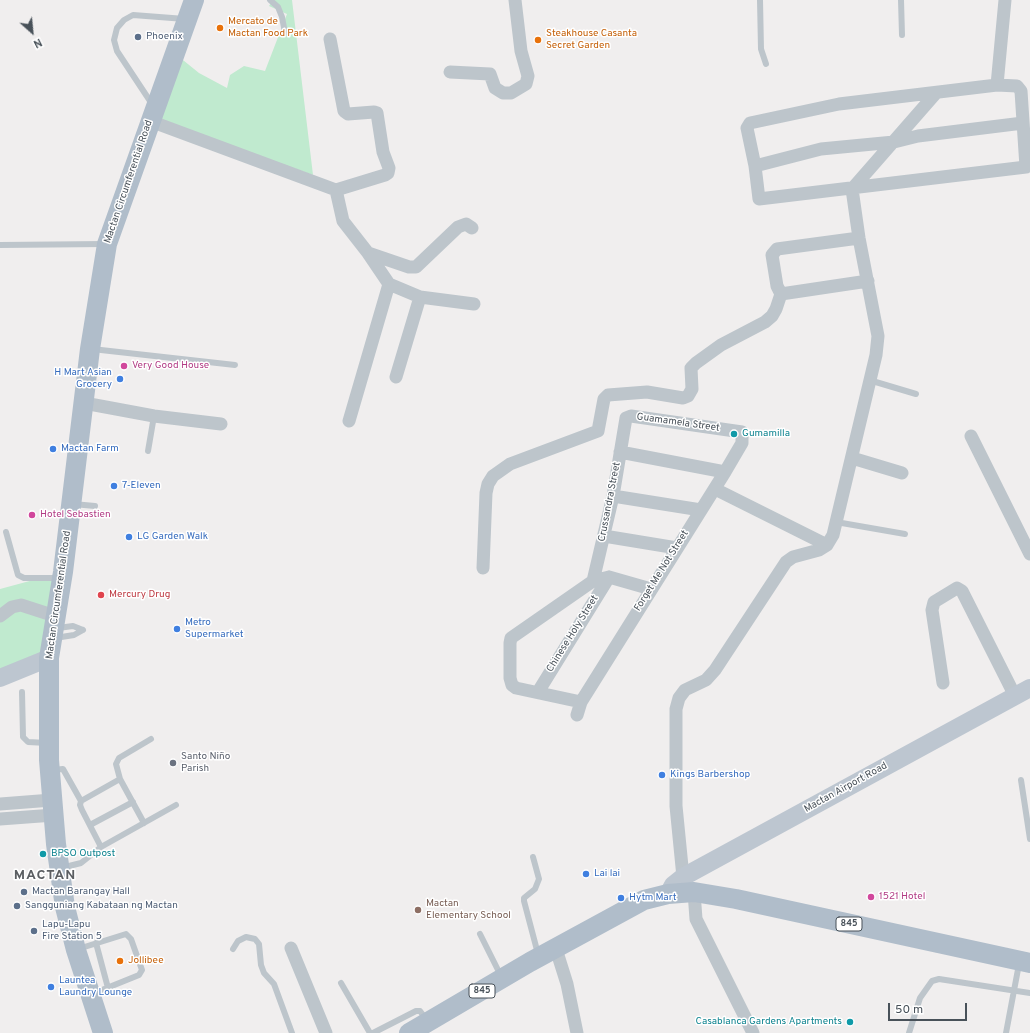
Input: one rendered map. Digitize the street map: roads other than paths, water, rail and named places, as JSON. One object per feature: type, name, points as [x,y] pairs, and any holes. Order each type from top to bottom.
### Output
[{"type":"main road","name":"Mactan Circumferential Road","points":[[103,1033],[99,991],[76,950],[65,907],[50,770],[49,658],[72,503],[90,349],[107,244],[194,0]]},
{"type":"main road","points":[[0,678],[49,658]]},
{"type":"main road","name":"Mactan Airport Road","points":[[688,885],[1023,692]]},
{"type":"main road","name":"845","points":[[418,1029],[547,953],[644,900],[668,894],[688,885],[736,899],[1025,962]]},
{"type":"street","points":[[450,72],[490,74],[495,88],[503,93],[511,92],[526,84],[528,76],[521,51],[516,0]]},
{"type":"street","points":[[997,85],[1005,0]]},
{"type":"street","points":[[152,115],[336,190],[385,175],[388,173],[389,168],[383,152],[377,114],[374,112],[348,114],[344,111],[330,39]]},
{"type":"street","points":[[997,85],[1016,86],[1021,91],[1026,167],[759,200],[755,166],[747,128],[750,123],[839,104],[936,93],[997,85]]},
{"type":"street","points":[[852,189],[936,93]]},
{"type":"street","points":[[755,166],[821,148],[894,142],[918,136],[1022,123]]},
{"type":"street","points":[[753,1033],[696,920],[688,885],[676,806],[676,709],[679,698],[684,690],[706,680],[715,670],[786,562],[793,557],[819,550],[827,545],[833,536],[876,355],[878,336],[852,189]]},
{"type":"street","points":[[336,190],[343,221],[368,253],[389,284],[420,297],[474,304]]},
{"type":"street","points":[[368,253],[409,267],[416,267],[458,227],[466,224],[472,228]]},
{"type":"street","points":[[483,568],[486,493],[488,484],[493,476],[510,464],[598,431],[604,399],[608,395],[647,392],[683,398],[688,396],[692,389],[691,368],[696,363],[722,345],[765,322],[772,316],[781,294],[777,286],[772,258],[773,251],[777,249],[860,238]]},
{"type":"street","points":[[781,294],[868,281]]},
{"type":"street","points":[[348,421],[389,284]]},
{"type":"street","points":[[396,377],[420,297]]},
{"type":"street","points":[[84,403],[154,416],[221,424]]},
{"type":"street","name":"Guamamela Street","points":[[624,422],[626,418],[631,416],[736,431]]},
{"type":"street","name":"Crussandra Street","points":[[593,581],[613,496],[624,422]]},
{"type":"street","name":"Forget Me Not Street","points":[[577,715],[581,702],[715,489],[742,443],[742,432],[736,431]]},
{"type":"street","points":[[971,436],[1030,554]]},
{"type":"street","points":[[620,452],[725,472]]},
{"type":"street","points":[[852,458],[902,473]]},
{"type":"street","points":[[715,489],[827,545]]},
{"type":"street","points":[[613,496],[701,510]]},
{"type":"street","points":[[604,536],[677,548]]},
{"type":"street","points":[[581,702],[516,688],[512,685],[510,678],[511,638],[593,581],[609,577],[651,589]]},
{"type":"street","name":"Chinese Holy Street","points":[[538,692],[609,577]]},
{"type":"street","points":[[943,684],[932,610],[934,602],[957,588],[962,591],[1023,692]]},
{"type":"street","points":[[0,616],[12,607],[21,606],[53,627]]},
{"type":"street","points":[[0,804],[53,808]]},
{"type":"street","points":[[0,819],[53,808]]},
{"type":"street","points":[[291,948],[326,1033]]},
{"type":"street","points":[[547,953],[568,984],[577,1033]]},
{"type":"lane","points":[[270,0],[278,7],[282,17],[285,33]]},
{"type":"lane","points":[[760,0],[761,49],[766,64]]},
{"type":"lane","points":[[901,0],[902,35]]},
{"type":"lane","points":[[152,115],[117,51],[115,46],[115,34],[124,20],[133,15],[187,19]]},
{"type":"lane","points":[[0,245],[107,244]]},
{"type":"lane","points":[[90,349],[235,365]]},
{"type":"lane","points":[[869,380],[916,394]]},
{"type":"lane","points":[[148,451],[154,416]]},
{"type":"lane","points":[[72,503],[95,506]]},
{"type":"lane","points":[[836,522],[906,534]]},
{"type":"lane","points":[[6,532],[18,575],[24,578],[62,578]]},
{"type":"lane","points":[[22,692],[23,737],[28,742],[49,743]]},
{"type":"lane","points":[[144,823],[120,780],[116,764],[119,758],[151,739]]},
{"type":"lane","points":[[50,770],[63,769],[81,801],[80,805],[101,847]]},
{"type":"lane","points":[[81,801],[120,780]]},
{"type":"lane","points":[[1021,780],[1030,839]]},
{"type":"lane","points":[[90,825],[133,802]]},
{"type":"lane","points":[[60,869],[81,863],[101,847],[176,805]]},
{"type":"lane","points":[[532,857],[539,879],[536,889],[527,895],[524,901],[547,953]]},
{"type":"lane","points":[[76,950],[96,943],[123,934],[128,935],[142,970],[139,976],[99,991],[96,943]]},
{"type":"lane","points":[[480,934],[502,979]]},
{"type":"lane","points":[[233,949],[238,942],[246,937],[255,940],[259,944],[261,965],[264,974],[274,984],[292,1033]]},
{"type":"lane","points":[[1006,1033],[1014,990],[1025,962]]},
{"type":"lane","points":[[909,1033],[920,998],[932,981],[939,979],[1030,993]]},
{"type":"lane","points":[[341,983],[370,1033]]},
{"type":"lane","points":[[373,1033],[420,1010],[418,1029]]},
{"type":"place","name":"Mercato de Mactan Food Park","points":[[220,28]]},
{"type":"place","name":"Phoenix","points":[[138,37]]},
{"type":"place","name":"Steakhouse Casanta Secret Garden","points":[[538,40]]},
{"type":"place","name":"Very Good House","points":[[124,366]]},
{"type":"place","name":"H Mart Asian Grocery","points":[[120,379]]},
{"type":"place","name":"Gumamilla","points":[[734,434]]},
{"type":"place","name":"Mactan Farm","points":[[53,449]]},
{"type":"place","name":"7-Eleven","points":[[114,486]]},
{"type":"place","name":"Hotel Sebastien","points":[[32,515]]},
{"type":"place","name":"LG Garden Walk","points":[[129,537]]},
{"type":"place","name":"Mercury Drug","points":[[101,595]]},
{"type":"place","name":"Metro Supermarket","points":[[177,629]]},
{"type":"place","name":"Santo Niño Parish","points":[[173,763]]},
{"type":"place","name":"Kings Barbershop","points":[[662,775]]},
{"type":"place","name":"BPSO Outpost","points":[[43,854]]},
{"type":"place","name":"Lai lai","points":[[586,874]]},
{"type":"place","name":"Mactan Barangay Hall","points":[[24,892]]},
{"type":"place","name":"1521 Hotel","points":[[871,897]]},
{"type":"place","name":"Hytm Mart","points":[[621,898]]},
{"type":"place","name":"Sangguniang Kabataan ng Mactan","points":[[17,906]]},
{"type":"place","name":"Mactan Elementary School","points":[[418,910]]},
{"type":"place","name":"Lapu-Lapu Fire Station 5","points":[[34,931]]},
{"type":"place","name":"Jollibee","points":[[120,961]]},
{"type":"place","name":"Launtea Laundry Lounge","points":[[51,987]]},
{"type":"place","name":"Casablanca Gardens Apartments","points":[[850,1022]]},
{"type":"district","name":"MACTAN","points":[[45,876]]}]
